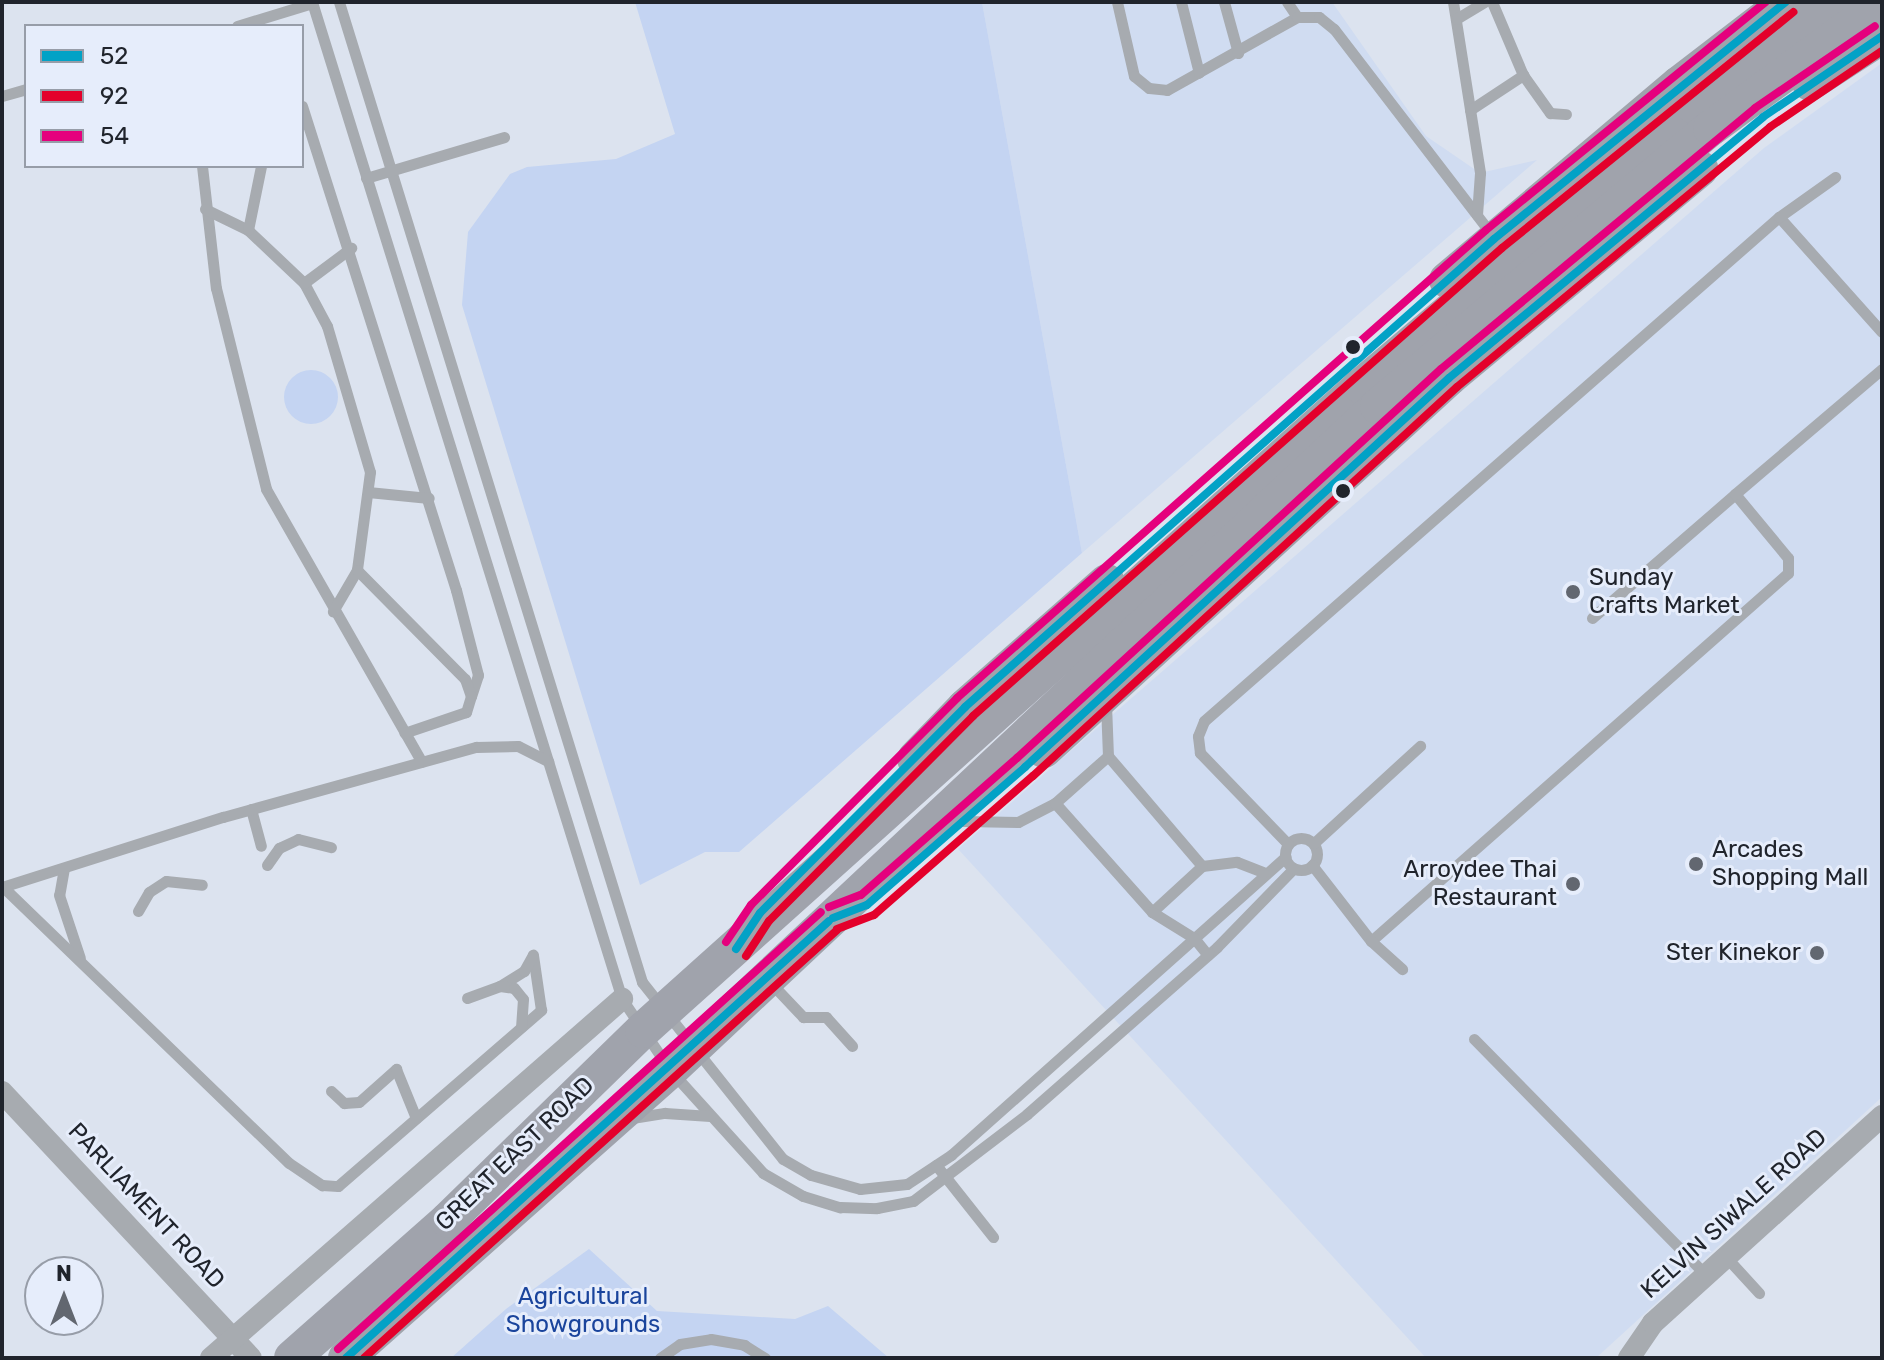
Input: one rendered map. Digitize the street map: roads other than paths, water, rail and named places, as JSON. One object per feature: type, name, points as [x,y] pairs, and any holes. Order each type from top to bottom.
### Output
[{"type":"main road","name":"GREAT EAST ROAD","points":[[736,949],[760,913],[965,707],[1486,227],[1786,2]]},
{"type":"main road","name":"GREAT EAST ROAD","points":[[292,1358],[448,1220],[653,1020],[1434,322],[1694,106],[1833,2]]},
{"type":"main road","name":"GREAT EAST ROAD","points":[[346,1358],[682,1060],[1449,343],[1711,128],[1882,3]]},
{"type":"main road","name":"GREAT EAST ROAD","points":[[833,918],[867,905],[963,821],[1109,692],[1449,378],[1763,117],[1882,36]]},
{"type":"street","points":[[211,1358],[622,999]]},
{"type":"street","name":"PARLIAMENT ROAD","points":[[2,1092],[251,1358]]},
{"type":"street","name":"KELVIN SIWALE ROAD","points":[[1629,1358],[1653,1323],[1882,1116]]},
{"type":"lane","points":[[243,24],[312,2],[622,999],[653,1020],[682,1060],[783,1159],[811,1175],[860,1189],[907,1184],[936,1165],[1194,938],[1263,872],[1285,857],[1288,844],[1300,837],[1314,843]]},
{"type":"lane","points":[[339,2],[653,1020],[682,1060],[710,1116],[763,1173],[803,1196],[840,1207],[877,1208],[913,1201],[947,1179],[1208,955],[1294,868],[1312,865],[1317,857],[1314,843]]},
{"type":"lane","points":[[1117,2],[1134,76],[1149,88],[1167,90],[1238,53],[1297,17],[1319,17],[1334,29],[1486,227]]},
{"type":"lane","points":[[1181,2],[1199,73]]},
{"type":"lane","points":[[1224,2],[1238,53]]},
{"type":"lane","points":[[1287,2],[1297,17]]},
{"type":"lane","points":[[1453,2],[1486,227]]},
{"type":"lane","points":[[1456,19],[1484,2]]},
{"type":"lane","points":[[1492,2],[1523,75],[1550,113],[1566,114]]},
{"type":"lane","points":[[1470,110],[1523,75]]},
{"type":"lane","points":[[2,96],[24,90]]},
{"type":"lane","points":[[304,112],[351,248],[429,498],[478,675],[466,712],[404,733]]},
{"type":"lane","points":[[366,178],[504,137]]},
{"type":"lane","points":[[202,168],[216,288],[266,489],[422,762]]},
{"type":"lane","points":[[248,230],[261,168]]},
{"type":"lane","points":[[1288,844],[1200,753],[1198,736],[1204,721],[1779,217],[1835,177]]},
{"type":"lane","points":[[205,209],[248,230],[304,283],[327,326],[370,472],[357,570],[333,611]]},
{"type":"lane","points":[[1779,217],[1882,332]]},
{"type":"lane","points":[[304,283],[351,248]]},
{"type":"lane","points":[[1592,618],[1882,369]]},
{"type":"lane","points":[[368,492],[429,498]]},
{"type":"lane","points":[[1371,941],[1788,573],[1788,558],[1735,494]]},
{"type":"lane","points":[[357,570],[465,679],[471,696]]},
{"type":"lane","points":[[1109,692],[1108,756],[1202,866]]},
{"type":"lane","points":[[467,998],[500,986],[524,971],[533,955],[541,1010],[338,1186],[310,1180],[3,887],[251,809],[476,747],[518,746],[548,761]]},
{"type":"lane","points":[[1314,843],[1420,746]]},
{"type":"lane","points":[[963,821],[1018,822],[1055,803],[1108,756]]},
{"type":"lane","points":[[1055,803],[1152,912],[1194,938],[1208,955]]},
{"type":"lane","points":[[251,809],[261,846]]},
{"type":"lane","points":[[258,833],[288,842],[309,838],[331,847]]},
{"type":"lane","points":[[267,865],[288,842]]},
{"type":"lane","points":[[1285,857],[1294,868]]},
{"type":"lane","points":[[1152,912],[1202,866],[1237,862],[1263,872]]},
{"type":"lane","points":[[1312,865],[1371,941],[1402,969]]},
{"type":"lane","points":[[64,868],[59,895],[82,962]]},
{"type":"lane","points":[[138,911],[149,892],[166,881],[202,885]]},
{"type":"lane","points":[[767,979],[803,1017],[826,1017],[852,1046]]},
{"type":"lane","points":[[622,999],[642,982]]},
{"type":"lane","points":[[500,986],[514,988],[523,999],[521,1027]]},
{"type":"lane","points":[[1474,1039],[1707,1276]]},
{"type":"lane","points":[[331,1091],[344,1103],[359,1102],[396,1069],[416,1118]]},
{"type":"lane","points":[[613,1121],[665,1113],[710,1116]]},
{"type":"lane","points":[[936,1165],[993,1237]]},
{"type":"lane","points":[[1726,1257],[1759,1293]]},
{"type":"lane","points":[[660,1358],[680,1344],[711,1339],[744,1345],[765,1358]]},
{"type":"place","name":"Sunday Crafts Market","points":[[1573,592]]},
{"type":"place","name":"Arcades Shopping Mall","points":[[1696,864]]},
{"type":"place","name":"Arroydee Thai Restaurant","points":[[1573,884]]},
{"type":"place","name":"Ster Kinekor","points":[[1817,953]]},
{"type":"park label","name":"Agricultural Showgrounds","points":[[583,1311]]}]
